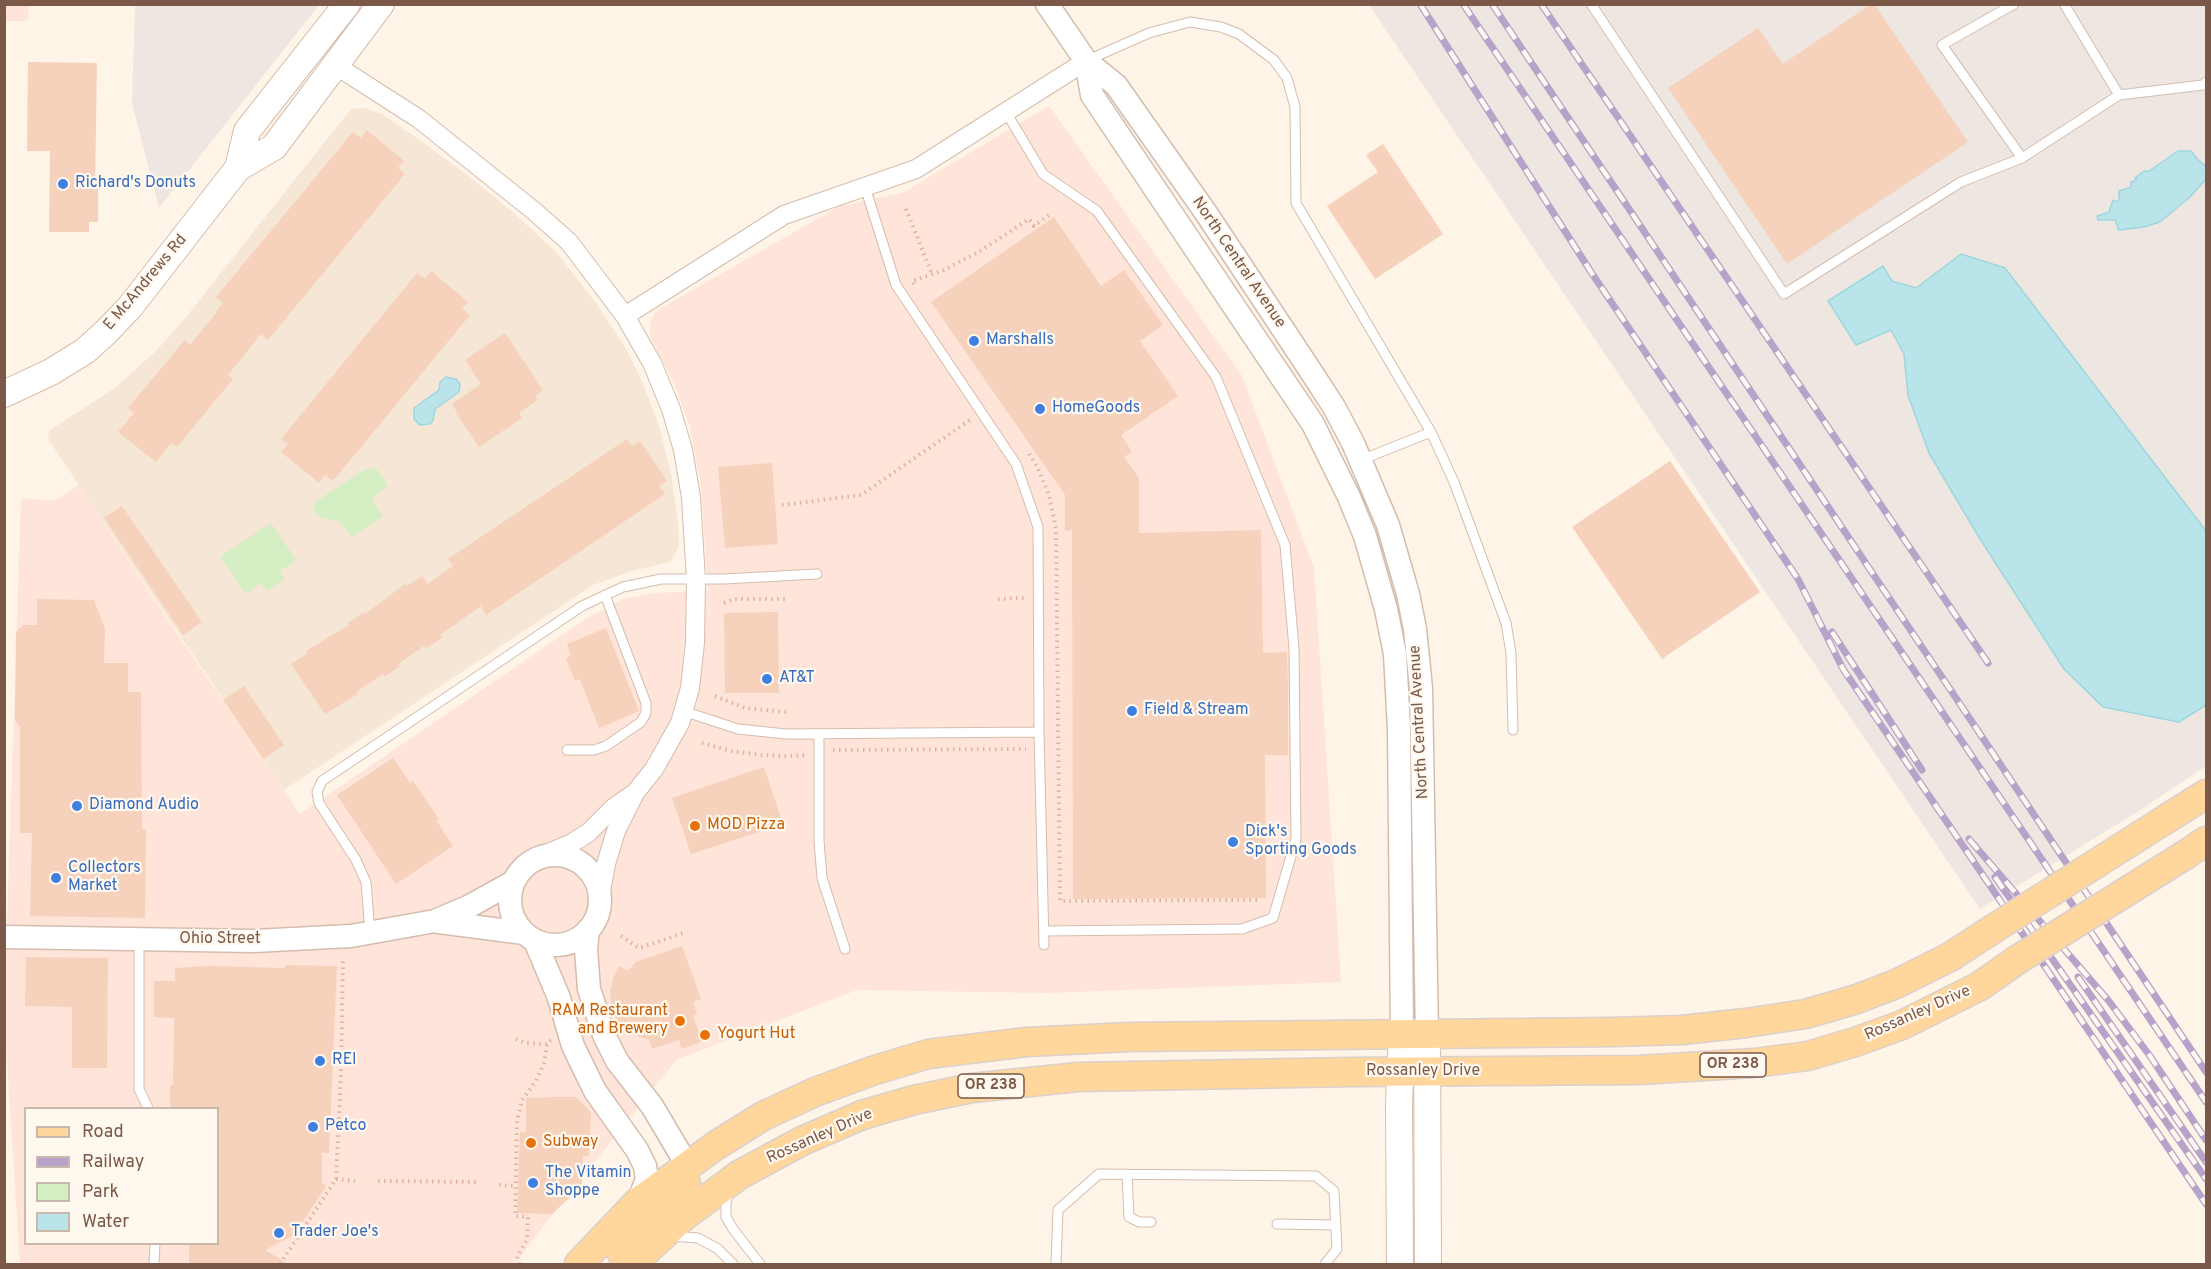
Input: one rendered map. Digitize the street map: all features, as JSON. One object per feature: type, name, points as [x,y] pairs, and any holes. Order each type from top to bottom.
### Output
[{"type":"main road","name":"E McAndrews Rd","points":[[238,168],[247,131],[347,4]]},
{"type":"main road","name":"E McAndrews Rd","points":[[4,394],[51,372],[85,351],[106,332],[130,307],[238,168],[274,147],[381,4]]},
{"type":"main road","name":"OR 238","points":[[579,1264],[638,1202],[687,1165],[763,1116],[815,1092],[928,1054],[1027,1042],[1130,1037],[1682,1030],[1805,1014],[1854,1000],[1896,984],[1950,957],[2206,794]]},
{"type":"main road","name":"Rossanley Drive","points":[[632,1264],[684,1216],[732,1180],[802,1141],[862,1115],[914,1100],[972,1089],[1023,1081],[1078,1077],[1650,1070],[1754,1063],[1808,1056],[1902,1025],[1980,986],[2017,960],[2196,848]]},
{"type":"main road","name":"North Central Avenue","points":[[1400,1264],[1414,1072],[1414,1034]]},
{"type":"main road","name":"North Central Avenue","points":[[1414,1072],[1428,1264]]},
{"type":"main road","points":[[617,1264],[630,1237],[683,1191],[687,1182],[687,1165]]},
{"type":"street","name":"North Central Avenue","points":[[1047,4],[1086,61],[1116,85],[1206,213],[1334,407],[1361,460],[1388,525],[1408,594],[1418,654],[1423,714],[1414,1034]]},
{"type":"street","points":[[625,316],[783,215],[916,169],[1086,61]]},
{"type":"street","name":"North Central Avenue","points":[[1086,61],[1092,94],[1313,424],[1349,497],[1365,536],[1386,609],[1395,654],[1414,1034]]},
{"type":"street","points":[[335,65],[419,119],[569,242],[625,316],[652,363],[671,409],[683,450],[691,497],[696,580],[694,654],[690,688],[680,723],[654,769],[635,793],[616,831],[610,847],[595,921],[577,939],[564,944],[549,945],[530,937]]},
{"type":"street","points":[[635,793],[613,808],[588,833],[572,843],[528,862],[513,882],[509,895],[510,909],[515,922],[530,937],[556,991],[573,1046],[595,1091],[637,1150],[645,1166],[647,1179],[638,1202]]},
{"type":"street","points":[[539,857],[563,855],[580,862],[593,875],[600,897]]},
{"type":"street","name":"Ohio Street","points":[[4,937],[254,941],[370,933],[435,921],[468,907],[513,882]]},
{"type":"street","name":"Ohio Street","points":[[435,921],[530,937]]},
{"type":"street","points":[[588,930],[586,948],[589,989],[604,1035],[617,1061],[652,1106],[687,1165]]},
{"type":"lane","points":[[1592,4],[1784,294],[1961,182],[2022,158],[2119,95],[2203,85],[2206,82]]},
{"type":"lane","points":[[2014,4],[1942,45],[2022,158]]},
{"type":"lane","points":[[2064,4],[2119,95]]},
{"type":"lane","points":[[1086,61],[1149,33],[1190,22],[1221,27],[1239,34],[1274,60],[1287,78],[1295,107],[1296,203],[1431,432],[1454,482],[1506,623],[1511,653],[1513,730]]},
{"type":"lane","points":[[1006,112],[1043,174],[1097,211],[1216,378],[1285,545],[1294,648],[1296,839],[1273,918],[1242,929],[1044,931]]},
{"type":"lane","points":[[865,187],[896,285],[1016,464],[1038,527],[1039,749],[1044,945]]},
{"type":"lane","points":[[1361,460],[1431,432]]},
{"type":"lane","points":[[370,933],[366,882],[356,860],[320,803],[317,792],[322,781],[582,606],[623,587],[661,579],[696,580],[817,574]]},
{"type":"lane","points":[[567,750],[594,750],[606,746],[641,722],[646,713],[646,703],[605,595]]},
{"type":"lane","points":[[683,711],[738,729],[786,734],[1039,732]]},
{"type":"lane","points":[[819,734],[819,840],[822,878],[845,950]]},
{"type":"lane","points":[[139,939],[139,1089],[147,1107]]},
{"type":"lane","points":[[1056,1264],[1058,1210],[1099,1174],[1316,1176],[1334,1191],[1337,1249],[1325,1264]]},
{"type":"lane","points":[[1127,1174],[1129,1217],[1139,1222],[1151,1222]]},
{"type":"lane","points":[[732,1180],[726,1203],[726,1217],[760,1264]]},
{"type":"lane","points":[[1277,1224],[1336,1225]]},
{"type":"lane","points":[[663,1235],[698,1238],[718,1249],[733,1264]]},
{"type":"lane","points":[[154,1264],[155,1245]]},
{"type":"path","points":[[906,209],[932,274]]},
{"type":"path","points":[[782,505],[861,495],[982,412]]},
{"type":"path","points":[[724,603],[734,599],[784,599]]},
{"type":"path","points":[[716,696],[745,708],[786,712]]},
{"type":"path","points":[[702,743],[731,751],[799,756],[832,750],[1058,749]]},
{"type":"path","points":[[621,936],[639,948],[684,933]]},
{"type":"path","points":[[280,1264],[336,1179],[343,959]]},
{"type":"path","points":[[519,1264],[517,1259],[519,1252],[527,1240],[528,1216],[515,1216],[517,1121],[522,1100],[540,1072],[546,1044],[556,1036]]},
{"type":"path","points":[[516,1039],[526,1043],[546,1044]]},
{"type":"path","points":[[336,1179],[355,1181]]},
{"type":"path","points":[[378,1181],[478,1182]]},
{"type":"path","points":[[499,1185],[515,1186]]},
{"type":"shaded area","points":[[5,4],[29,5],[28,21],[5,21]]},
{"type":"shaded area","points":[[135,5],[319,5],[159,208],[132,103]]},
{"type":"shaded area","points":[[1369,5],[2206,5],[2206,766],[2142,809],[1980,909]]},
{"type":"shaded area","points":[[1049,106],[1242,376],[1314,568],[1341,982],[1047,993],[857,990],[676,1060],[515,1264],[20,1264],[4,1013],[21,499],[56,500],[79,485],[300,814],[590,616],[624,599],[655,593],[708,591],[701,486],[690,427],[675,386],[650,336],[650,323],[655,313],[661,308],[840,206],[902,193]]},
{"type":"shaded area","points":[[364,108],[382,114],[418,139],[470,177],[516,215],[556,252],[594,300],[625,347],[642,381],[659,426],[671,474],[679,546],[670,562],[632,571],[593,585],[284,790],[48,439],[49,431],[116,387],[156,351],[186,317],[351,109]]},
{"type":"green space","points":[[375,467],[388,486],[371,498],[383,516],[352,537],[339,521],[321,518],[317,514],[313,506],[315,502],[362,471]]},
{"type":"green space","points":[[271,523],[296,560],[280,571],[285,579],[267,591],[261,583],[246,594],[220,557]]},
{"type":"water","points":[[2178,151],[2191,151],[2206,166],[2206,179],[2190,197],[2160,222],[2144,227],[2119,230],[2115,220],[2098,220],[2097,216],[2109,212],[2113,200],[2116,202],[2119,200],[2119,191],[2131,187],[2131,182],[2137,180],[2135,178],[2144,171],[2149,171]]},
{"type":"water","points":[[1961,254],[2005,268],[2206,531],[2206,705],[2179,722],[2103,707],[2064,669],[1980,539],[1929,453],[1908,395],[1904,354],[1891,330],[1856,345],[1828,301],[1883,266],[1892,281],[1916,288]]},
{"type":"water","points":[[446,377],[456,379],[460,384],[459,392],[435,409],[433,421],[430,424],[420,425],[414,419],[414,408],[439,390],[440,382]]},
{"type":"building","points":[[1874,4],[1968,142],[1787,264],[1668,88],[1758,28],[1783,64]]},
{"type":"building","points":[[28,62],[97,63],[95,188],[98,188],[98,222],[89,222],[89,232],[49,232],[50,151],[27,151]]},
{"type":"building","points":[[367,130],[404,161],[398,168],[405,174],[268,340],[261,334],[228,375],[233,379],[177,447],[171,443],[156,462],[118,432],[134,413],[128,408],[185,340],[190,345],[217,312],[223,303],[216,297],[353,132],[361,138]]},
{"type":"building","points":[[1383,144],[1443,234],[1375,279],[1327,206],[1378,172],[1366,155]]},
{"type":"building","points":[[1054,217],[1101,286],[1124,270],[1163,325],[1140,341],[1178,396],[1121,435],[1132,452],[1124,457],[1139,478],[1139,533],[1261,530],[1263,653],[1287,652],[1288,690],[1288,755],[1265,755],[1266,898],[1073,899],[1072,530],[1065,531],[1065,495],[931,302]]},
{"type":"building","points":[[431,271],[468,302],[462,309],[470,315],[333,481],[325,475],[319,483],[281,452],[288,444],[281,439],[417,273],[425,279]]},
{"type":"building","points":[[505,333],[543,390],[535,396],[538,400],[519,413],[522,418],[479,447],[452,404],[481,384],[465,360]]},
{"type":"building","points":[[627,439],[632,446],[640,441],[667,481],[659,486],[665,494],[486,615],[481,606],[440,635],[442,638],[426,648],[424,646],[384,677],[383,674],[356,692],[358,694],[325,714],[291,664],[307,654],[306,651],[349,625],[348,623],[364,612],[365,614],[405,584],[407,586],[422,576],[428,584],[453,566],[448,559]]},
{"type":"building","points":[[1670,461],[1760,592],[1662,659],[1572,527]]},
{"type":"building","points":[[772,463],[778,544],[725,548],[718,467]]},
{"type":"building","points":[[122,506],[202,622],[183,635],[104,518]]},
{"type":"building","points":[[37,599],[94,600],[105,629],[104,663],[128,663],[128,692],[141,692],[142,829],[146,829],[145,918],[30,916],[32,833],[20,833],[20,727],[15,720],[16,632],[23,625],[37,625]]},
{"type":"building","points":[[778,612],[779,693],[725,693],[724,613]]},
{"type":"building","points":[[606,628],[639,711],[599,728],[580,679],[575,681],[566,658],[571,656],[567,644]]},
{"type":"building","points":[[244,686],[284,745],[263,759],[223,700]]},
{"type":"building","points":[[393,758],[410,783],[413,781],[439,819],[436,820],[453,846],[396,884],[337,795]]},
{"type":"building","points":[[764,767],[783,824],[691,854],[672,798]]},
{"type":"building","points":[[682,946],[701,999],[693,1002],[697,1014],[693,1016],[702,1041],[682,1049],[679,1040],[652,1049],[649,1040],[635,1035],[618,1023],[610,992],[614,975],[619,966],[628,971],[636,962]]},
{"type":"building","points":[[26,957],[108,958],[107,1068],[72,1068],[72,1007],[25,1006]]},
{"type":"building","points":[[285,965],[337,966],[329,1153],[322,1153],[322,1183],[326,1186],[294,1235],[265,1250],[288,1264],[189,1264],[189,1245],[219,1245],[219,1107],[170,1107],[174,1018],[154,1017],[154,981],[175,981],[175,968],[207,966],[285,968]]},
{"type":"building","points":[[576,1097],[591,1112],[589,1156],[583,1156],[582,1186],[552,1214],[517,1213],[520,1132],[526,1132],[526,1098]]},
{"type":"railway","points":[[1420,4],[1591,272],[1798,579],[1843,669],[2206,1204]]},
{"type":"railway","points":[[1463,4],[2206,1102]]},
{"type":"railway","points":[[1492,4],[2206,1072]]},
{"type":"railway","points":[[1541,4],[1988,663]]},
{"type":"railway","points":[[1832,632],[1922,770]]},
{"type":"railway","points":[[1969,839],[2108,1000],[2150,1056],[2206,1140]]},
{"type":"railway","points":[[1995,877],[2206,1179]]},
{"type":"railway","points":[[2078,977],[2206,1162]]},
{"type":"place","name":"Richard's Donuts","points":[[63,184]]},
{"type":"place","name":"Marshalls","points":[[974,341]]},
{"type":"place","name":"HomeGoods","points":[[1040,409]]},
{"type":"place","name":"AT&T","points":[[767,679]]},
{"type":"place","name":"Field & Stream","points":[[1132,711]]},
{"type":"place","name":"Diamond Audio","points":[[77,806]]},
{"type":"place","name":"MOD Pizza","points":[[695,826]]},
{"type":"place","name":"Dick's Sporting Goods","points":[[1233,842]]},
{"type":"place","name":"Collectors Market","points":[[56,878]]},
{"type":"place","name":"RAM Restaurant and Brewery","points":[[680,1021]]},
{"type":"place","name":"Yogurt Hut","points":[[705,1035]]},
{"type":"place","name":"REI","points":[[320,1061]]},
{"type":"place","name":"Petco","points":[[313,1127]]},
{"type":"place","name":"Subway","points":[[531,1143]]},
{"type":"place","name":"The Vitamin Shoppe","points":[[533,1183]]},
{"type":"place","name":"Trader Joe's","points":[[279,1233]]}]
